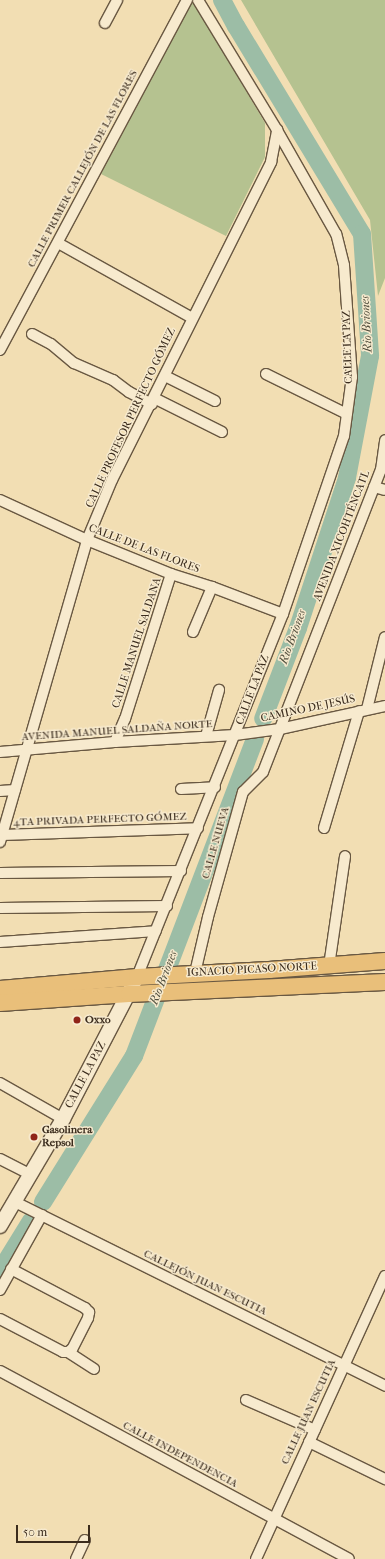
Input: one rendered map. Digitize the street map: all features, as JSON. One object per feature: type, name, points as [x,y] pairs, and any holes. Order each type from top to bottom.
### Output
[{"type":"main road","name":"IGNACIO PICASO NORTE","points":[[0,1000],[137,977],[329,966],[385,961]]},
{"type":"main road","name":"CALLE LA PAZ","points":[[0,1226],[63,1118],[137,977]]},
{"type":"main road","name":"IGNACIO PICASO NORTE","points":[[0,1000],[385,982]]},
{"type":"street","points":[[105,23],[117,0]]},
{"type":"street","name":"CALLE PRIMER CALLEJÓN DE LAS FLORES","points":[[0,350],[187,0]]},
{"type":"street","name":"CALLE LA PAZ","points":[[137,977],[215,787],[283,614],[344,436],[352,377],[344,265],[336,234],[277,130],[198,0]]},
{"type":"street","name":"CALLE PROFESOR PERFECTO GÓMEZ","points":[[1,839],[5,810],[16,790],[88,540],[112,480],[153,401],[192,318],[270,162],[277,130]]},
{"type":"street","points":[[58,243],[192,318]]},
{"type":"street","points":[[32,334],[51,344],[74,363],[113,380],[129,392],[153,401],[222,432]]},
{"type":"street","points":[[266,374],[347,414]]},
{"type":"street","points":[[165,376],[214,401]]},
{"type":"street","name":"AVENIDA XICOHTÉNCATL","points":[[280,729],[374,487],[383,470],[385,440]]},
{"type":"street","points":[[374,487],[385,490]]},
{"type":"street","name":"CALLE DE LAS FLORES","points":[[0,500],[88,540],[171,574],[212,587],[283,614]]},
{"type":"street","name":"CALLE MANUEL SALDANA","points":[[115,742],[125,719],[171,574]]},
{"type":"street","points":[[193,632],[212,587]]},
{"type":"street","points":[[324,828],[363,710],[385,637]]},
{"type":"street","points":[[206,736],[219,690]]},
{"type":"street","name":"CAMINO DE JESÚS","points":[[235,735],[280,729],[385,706]]},
{"type":"street","name":"CALLE NUEVA","points":[[188,974],[208,917],[243,792],[263,772],[280,729]]},
{"type":"street","name":"AVENIDA MANUEL SALDAÑA NORTE","points":[[0,752],[115,742],[235,735]]},
{"type":"street","points":[[181,789],[215,787]]},
{"type":"street","points":[[0,791],[16,790]]},
{"type":"street","name":"4TA PRIVADA PERFECTO GÓMEZ","points":[[1,839],[198,828]]},
{"type":"street","points":[[329,966],[345,856]]},
{"type":"street","points":[[0,873],[181,871]]},
{"type":"street","points":[[0,908],[167,906]]},
{"type":"street","points":[[0,942],[156,931]]},
{"type":"street","points":[[0,1083],[63,1118]]},
{"type":"street","points":[[0,1159],[31,1175]]},
{"type":"street","name":"CALLEJÓN JUAN ESCUTIA","points":[[15,1202],[385,1386]]},
{"type":"street","points":[[0,1290],[10,1269],[42,1215]]},
{"type":"street","points":[[10,1269],[85,1308],[89,1312],[82,1330],[68,1352]]},
{"type":"street","name":"CALLE JUAN ESCUTIA","points":[[256,1559],[385,1276]]},
{"type":"street","points":[[0,1319],[63,1352],[68,1352],[94,1369]]},
{"type":"street","name":"CALLE INDEPENDENCIA","points":[[0,1371],[349,1559]]},
{"type":"street","points":[[246,1400],[315,1430]]},
{"type":"street","points":[[309,1442],[385,1479]]},
{"type":"street","points":[[76,1559],[85,1540]]},
{"type":"green space","points":[[241,0],[385,0],[385,278],[378,296],[370,220]]},
{"type":"green space","points":[[193,1],[265,123],[265,157],[226,236],[101,174]]},
{"type":"waterway","name":"Rio Briones","points":[[222,0],[236,26],[362,234],[370,356],[347,478],[298,628],[263,719]]},
{"type":"waterway","name":"Rio Briones","points":[[43,1202],[134,1056],[255,739]]},
{"type":"waterway","name":"Rio Briones","points":[[0,1271],[31,1221]]},
{"type":"place","name":"Oxxo","points":[[77,1020]]},
{"type":"place","name":"Gasolinera Repsol","points":[[34,1137]]}]
